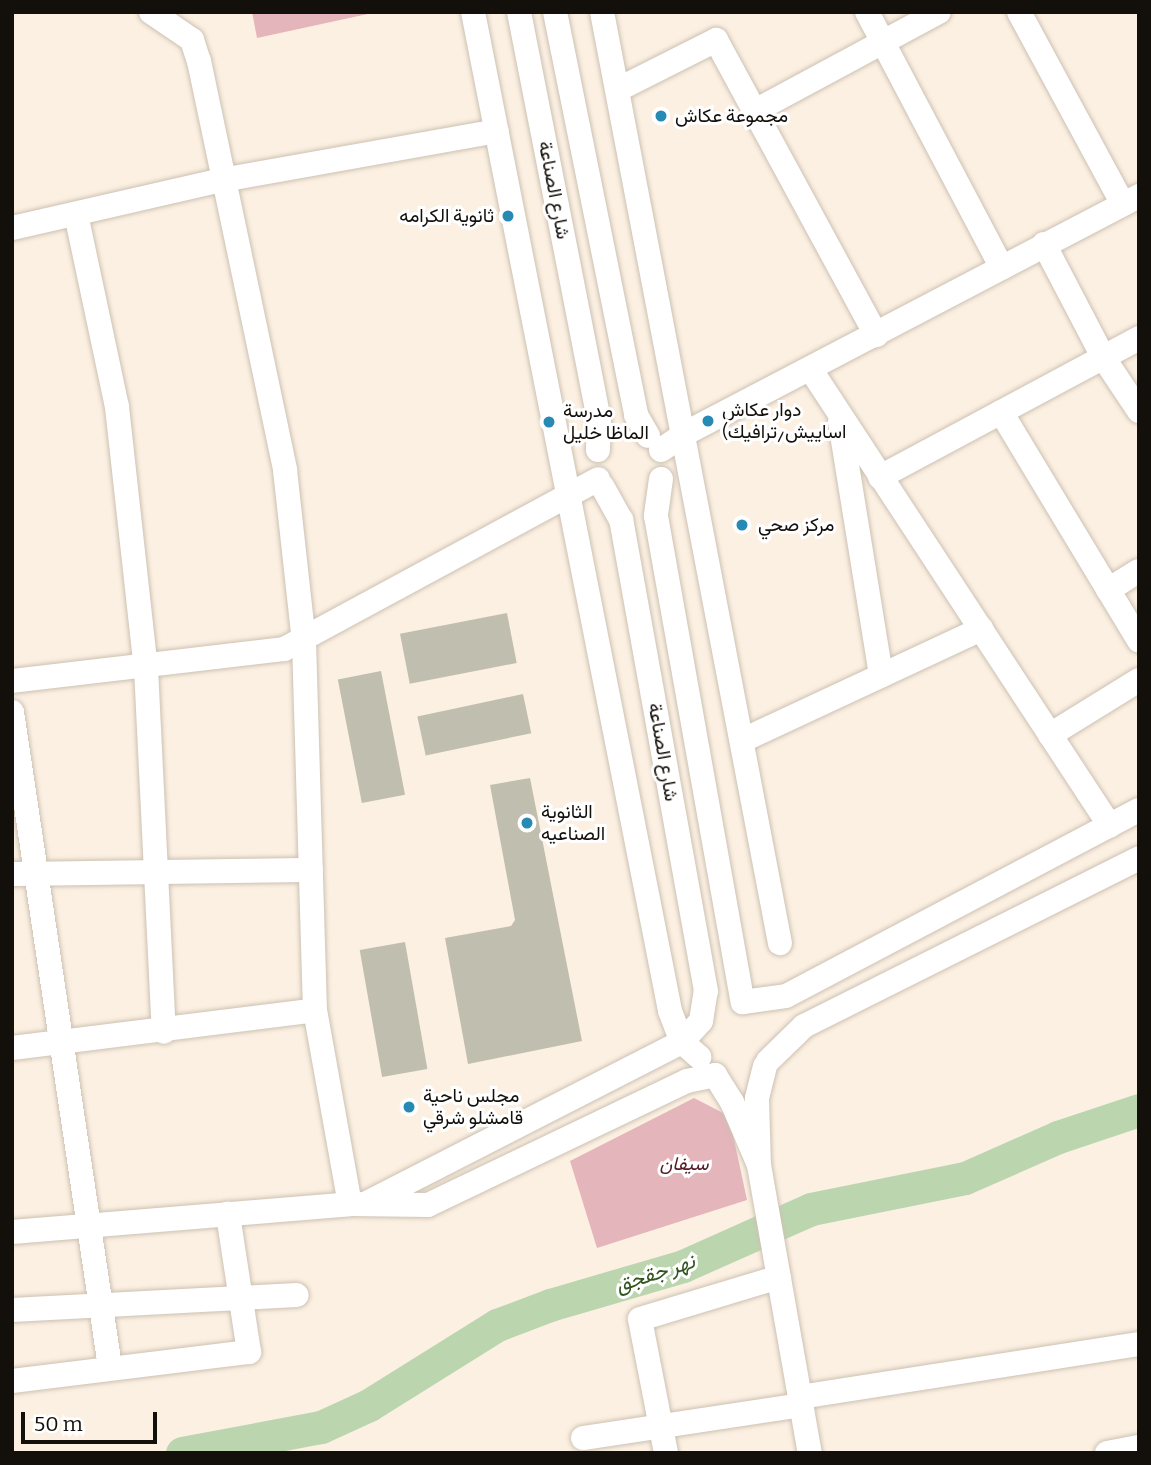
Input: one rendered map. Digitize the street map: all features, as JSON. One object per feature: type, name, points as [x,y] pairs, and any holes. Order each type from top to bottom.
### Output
[{"type":"street","points":[[151,12],[192,40],[285,470],[304,640],[316,1010],[358,1204]]},
{"type":"street","points":[[473,12],[670,1011],[698,1058],[732,1102],[759,1164]]},
{"type":"street","name":"شارع الصناعة","points":[[519,12],[599,419],[598,450]]},
{"type":"street","points":[[555,12],[636,415],[655,443],[661,479],[656,516],[743,1002]]},
{"type":"street","points":[[602,12],[686,433],[780,943]]},
{"type":"street","points":[[867,12],[1002,268]]},
{"type":"street","points":[[753,112],[939,12]]},
{"type":"street","points":[[661,479],[639,498],[620,498],[601,483],[598,450],[620,431],[655,443],[686,433],[811,370],[1131,200],[1019,12]]},
{"type":"street","points":[[618,89],[716,40],[876,335]]},
{"type":"street","points":[[12,228],[222,180],[496,131]]},
{"type":"street","points":[[76,214],[117,407],[146,668],[164,1032]]},
{"type":"street","points":[[1044,244],[1103,357],[1139,411]]},
{"type":"street","points":[[880,477],[1139,338]]},
{"type":"street","points":[[811,370],[1110,826]]},
{"type":"street","points":[[838,411],[881,676]]},
{"type":"street","points":[[1001,412],[1139,641]]},
{"type":"street","points":[[12,681],[146,668],[284,649],[568,494],[601,483]]},
{"type":"street","name":"شارع الصناعة","points":[[601,483],[623,534],[706,991],[701,1021]]},
{"type":"street","points":[[1108,590],[1139,571]]},
{"type":"street","points":[[743,740],[981,629]]},
{"type":"street","points":[[1050,735],[1139,680]]},
{"type":"street","points":[[12,712],[89,1228],[103,1305],[110,1367]]},
{"type":"street","points":[[12,1232],[89,1228],[358,1204],[428,1205],[687,1081],[698,1058],[701,1021],[719,1005],[786,996],[1139,810]]},
{"type":"street","points":[[358,1204],[698,1058],[745,1079],[767,1064],[803,1026],[1139,858]]},
{"type":"street","points":[[12,874],[311,870]]},
{"type":"street","points":[[743,1002],[760,1010],[771,1025],[774,1043],[757,1099],[759,1164],[810,1453]]},
{"type":"street","points":[[12,1048],[164,1032],[316,1010]]},
{"type":"street","points":[[12,1381],[249,1352],[244,1298],[228,1214]]},
{"type":"street","points":[[666,1453],[640,1320],[778,1270]]},
{"type":"street","points":[[12,1310],[297,1295]]},
{"type":"street","points":[[583,1438],[1139,1344]]},
{"type":"street","points":[[1107,1453],[1139,1447]]},
{"type":"green space","points":[[252,12],[377,12],[257,38]]},
{"type":"green space","name":"سيفان","points":[[694,1098],[729,1116],[747,1200],[597,1248],[570,1161]]},
{"type":"building","points":[[507,613],[517,663],[410,684],[400,634]]},
{"type":"building","points":[[381,671],[405,795],[362,803],[338,679]]},
{"type":"building","points":[[523,694],[531,733],[426,756],[417,716]]},
{"type":"building","points":[[530,778],[582,1041],[468,1064],[445,938],[511,926],[515,920],[490,785]]},
{"type":"building","points":[[405,942],[427,1069],[382,1077],[360,950]]},
{"type":"waterway","name":"نهر جقجق","points":[[182,1453],[321,1427],[369,1405],[497,1325],[550,1305],[683,1266],[811,1209],[965,1178],[1058,1137],[1139,1110]]},
{"type":"place","name":"مجموعة عكاش","points":[[661,116]]},
{"type":"place","name":"ثانوية الكرامه","points":[[508,216]]},
{"type":"place","name":"دوار عكاش (اساييش٫ترافيك","points":[[708,421]]},
{"type":"place","name":"مدرسة الماظا خليل","points":[[549,422]]},
{"type":"place","name":"مركز صحي","points":[[742,525]]},
{"type":"place","name":"الثانوية الصناعيه","points":[[527,823]]},
{"type":"place","name":"مجلس ناحية قامشلو شرقي","points":[[409,1107]]}]
